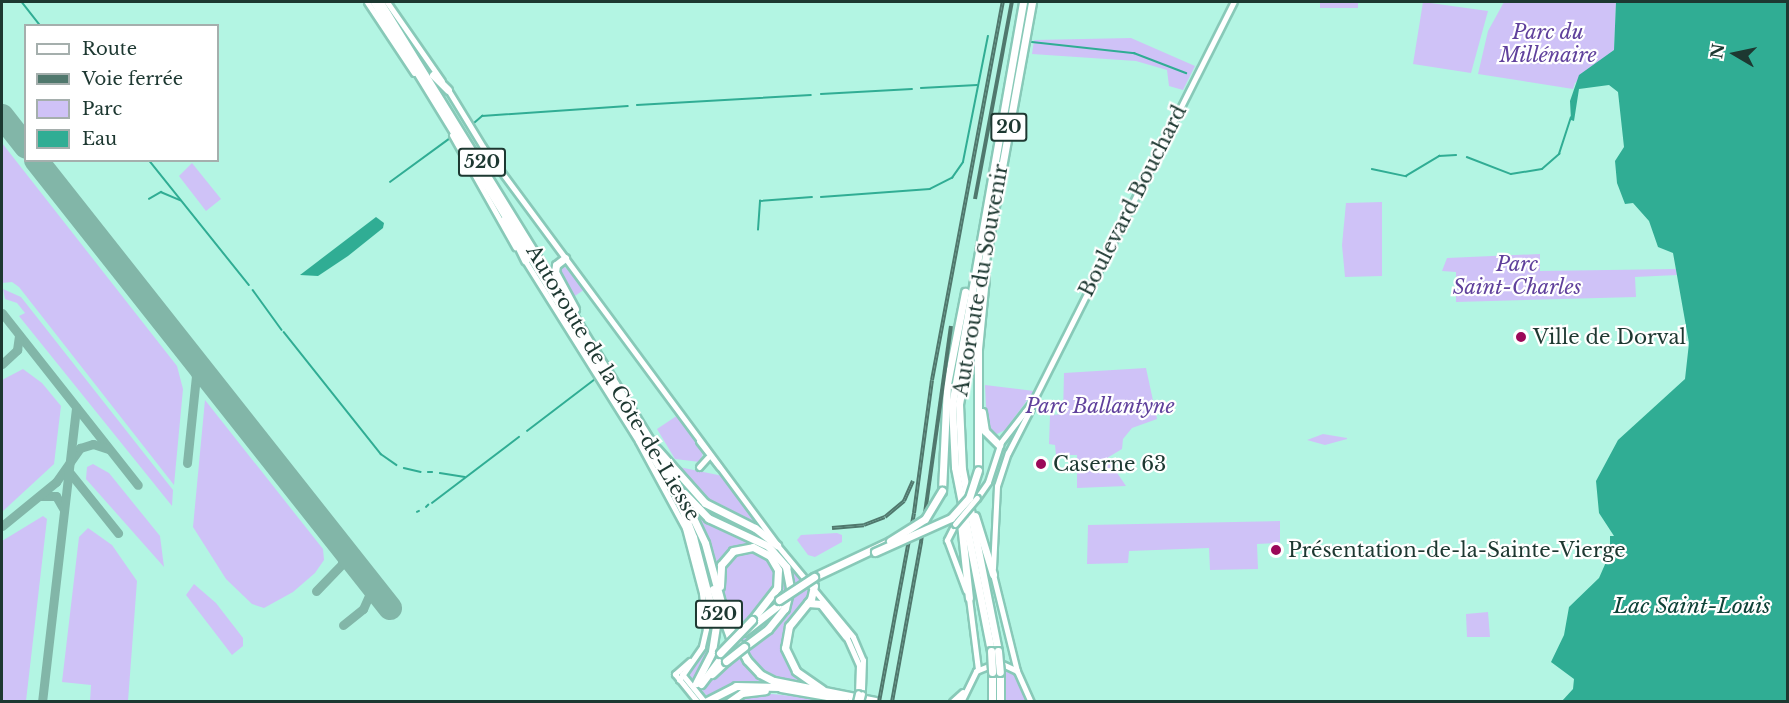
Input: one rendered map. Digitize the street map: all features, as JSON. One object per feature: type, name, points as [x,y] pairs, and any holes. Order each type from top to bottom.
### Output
[{"type":"highway","name":"Autoroute de la Côte-de-Liesse","points":[[374,2],[486,179],[676,495],[698,535],[728,638],[755,675],[779,687],[859,698]]},
{"type":"highway","name":"Autoroute de la Côte-de-Liesse","points":[[380,2],[416,55],[677,484],[705,543],[721,606],[739,648],[760,674],[779,683],[875,700]]},
{"type":"highway","name":"Autoroute du Souvenir","points":[[1000,702],[994,651],[953,449],[952,397],[1023,2]]},
{"type":"highway","name":"Autoroute du Souvenir","points":[[965,501],[960,453],[959,398],[1032,2]]},
{"type":"highway","points":[[416,55],[448,90]]},
{"type":"highway","points":[[486,179],[525,260]]},
{"type":"highway","points":[[752,620],[779,601],[920,524],[932,510],[942,490],[949,373],[979,244]]},
{"type":"highway","points":[[874,550],[951,518],[969,498],[978,470],[978,386],[986,252]]},
{"type":"highway","points":[[563,255],[556,265],[555,272],[587,336]]},
{"type":"highway","points":[[978,386],[984,428],[999,445]]},
{"type":"highway","points":[[655,448],[705,503],[755,528],[777,545]]},
{"type":"highway","points":[[677,484],[708,518],[768,546],[786,567],[790,588],[785,608],[772,624],[744,647],[720,655]]},
{"type":"highway","points":[[676,495],[693,537],[715,621],[720,655]]},
{"type":"highway","points":[[965,501],[993,574]]},
{"type":"highway","points":[[965,501],[960,526],[969,598]]},
{"type":"highway","points":[[699,683],[720,655],[773,595],[779,581],[775,562],[762,550],[743,548],[725,558],[719,575],[721,606]]},
{"type":"highway","points":[[815,581],[808,603],[789,627],[786,651],[796,671],[824,691]]},
{"type":"highway","points":[[720,655],[779,601]]},
{"type":"highway","points":[[808,603],[821,604],[846,636]]},
{"type":"highway","name":"Autoroute du Souvenir","points":[[992,702],[996,672]]},
{"type":"highway","points":[[707,700],[739,685],[779,687]]},
{"type":"highway","points":[[729,702],[750,690],[790,690]]},
{"type":"highway","points":[[953,702],[963,693]]},
{"type":"main road","points":[[367,2],[436,110],[525,260],[616,405],[682,522],[706,620],[705,640],[696,657],[679,675]]},
{"type":"main road","points":[[387,2],[448,90],[483,147],[777,545],[815,581],[860,649],[864,669],[859,698]]},
{"type":"main road","name":"Boulevard Bouchard","points":[[1031,702],[1017,671],[993,574],[995,499],[1008,453],[1233,2]]},
{"type":"main road","points":[[563,255],[570,251]]},
{"type":"main road","name":"Boulevard Bouchard","points":[[978,669],[969,598],[947,540],[955,524],[988,482],[999,445],[1033,401]]},
{"type":"main road","points":[[692,429],[708,457],[723,469]]},
{"type":"main road","points":[[999,445],[1008,453]]},
{"type":"main road","points":[[699,467],[708,457]]},
{"type":"main road","points":[[846,636],[859,665],[859,698]]},
{"type":"main road","points":[[961,702],[963,693],[978,669],[1001,662],[1017,671]]},
{"type":"main road","points":[[679,675],[707,700]]},
{"type":"main road","points":[[679,675],[698,702]]},
{"type":"green space","points":[[1320,2],[1358,2],[1358,8],[1320,8]]},
{"type":"green space","points":[[1423,2],[1488,11],[1471,73],[1413,64]]},
{"type":"green space","name":"Parc du Millénaire","points":[[1504,2],[1616,2],[1614,50],[1575,83],[1573,89],[1478,74],[1488,31]]},
{"type":"green space","points":[[1131,38],[1195,66],[1183,90],[1169,86],[1167,70],[1136,61],[1032,54],[1034,40]]},
{"type":"green space","points":[[2,143],[177,366],[183,389],[174,485],[19,287],[12,282],[2,283]]},
{"type":"green space","points":[[192,163],[221,199],[206,211],[179,176]]},
{"type":"green space","points":[[1382,202],[1382,276],[1345,277],[1342,245],[1346,203]]},
{"type":"green space","name":"Parc Saint-Charles","points":[[1540,254],[1540,271],[1676,269],[1677,275],[1635,277],[1636,297],[1456,302],[1456,272],[1442,271],[1447,258]]},
{"type":"green space","points":[[562,264],[585,289],[572,298],[558,271]]},
{"type":"green space","points":[[3,289],[21,297],[173,490],[172,506],[19,316],[25,313],[17,303],[5,299]]},
{"type":"green space","name":"Parc Ballantyne","points":[[1146,368],[1157,419],[1132,428],[1123,439],[1122,449],[1107,458],[1126,486],[1077,488],[1077,455],[1056,455],[1055,445],[1049,444],[1050,415],[1063,414],[1064,373]]},
{"type":"green space","points":[[23,369],[42,383],[61,406],[54,464],[2,512],[2,380]]},
{"type":"green space","points":[[985,385],[1034,391],[1005,430],[995,435],[987,429]]},
{"type":"green space","points":[[205,400],[323,549],[324,560],[315,573],[293,592],[264,608],[252,604],[226,579],[193,527]]},
{"type":"green space","points":[[678,415],[703,453],[700,462],[675,459],[657,429]]},
{"type":"green space","points":[[1323,434],[1347,439],[1325,445],[1307,440]]},
{"type":"green space","points":[[93,464],[109,473],[160,536],[164,567],[86,479],[87,467]]},
{"type":"green space","points":[[668,466],[708,508],[752,530],[774,549],[718,522],[692,500]]},
{"type":"green space","points":[[674,466],[723,476],[766,532],[706,500]]},
{"type":"green space","points":[[689,503],[702,517],[761,544],[782,563],[788,590],[777,598],[780,568],[769,552],[758,546],[730,550],[716,573]]},
{"type":"green space","points":[[43,516],[47,519],[26,701],[2,701],[2,541]]},
{"type":"green space","points":[[1280,521],[1280,543],[1257,544],[1258,569],[1210,570],[1209,548],[1129,551],[1128,563],[1087,564],[1088,525]]},
{"type":"green space","points":[[88,528],[112,545],[137,581],[128,701],[90,701],[91,685],[62,682],[79,537]]},
{"type":"green space","points":[[837,533],[842,535],[842,542],[815,557],[808,555],[797,540],[801,535]]},
{"type":"green space","points":[[748,549],[766,554],[776,570],[777,582],[770,596],[734,632],[723,599],[721,570],[735,553]]},
{"type":"green space","points":[[787,562],[809,592],[785,629],[783,648],[788,665],[809,686],[766,676],[743,651],[788,607]]},
{"type":"green space","points":[[194,584],[216,603],[243,638],[243,646],[232,655],[186,595]]},
{"type":"green space","points":[[786,602],[772,622],[740,647],[738,642]]},
{"type":"green space","points":[[1488,612],[1490,637],[1467,637],[1466,614]]},
{"type":"green space","points":[[708,629],[713,636],[710,651],[692,683],[686,675],[701,655]]},
{"type":"green space","points":[[736,655],[762,684],[728,685],[707,696],[701,689]]},
{"type":"green space","points":[[1003,667],[1018,678],[1028,701],[1004,701]]},
{"type":"green space","points":[[755,693],[772,694],[841,701],[733,702]]},
{"type":"water","name":"Lac Saint-Louis","points":[[1616,2],[1787,2],[1787,701],[1562,701],[1573,689],[1574,679],[1551,662],[1564,635],[1569,607],[1599,578],[1610,553],[1610,536],[1614,536],[1599,513],[1596,481],[1618,440],[1685,379],[1689,343],[1673,253],[1658,247],[1649,221],[1633,203],[1625,204],[1617,183],[1615,161],[1624,147],[1618,92],[1609,85],[1579,89],[1574,121],[1571,120],[1570,101],[1579,75],[1614,50]]},
{"type":"water","points":[[376,217],[384,223],[383,228],[348,256],[318,276],[300,275]]},
{"type":"waterway","points":[[22,2],[39,24]]},
{"type":"waterway","points":[[821,197],[930,189],[952,178],[963,162],[988,36]]},
{"type":"waterway","points":[[1032,42],[1134,53],[1186,73]]},
{"type":"waterway","points":[[921,88],[977,85]]},
{"type":"waterway","points":[[821,94],[912,89]]},
{"type":"waterway","points":[[637,105],[811,95]]},
{"type":"waterway","points":[[474,123],[482,116],[628,106]]},
{"type":"waterway","points":[[1467,157],[1511,174],[1542,169],[1559,154],[1571,118]]},
{"type":"waterway","points":[[390,182],[449,139]]},
{"type":"waterway","points":[[1372,169],[1406,176],[1439,156],[1456,155]]},
{"type":"waterway","points":[[151,162],[249,285]]},
{"type":"waterway","points":[[149,199],[161,192],[180,200]]},
{"type":"waterway","points":[[758,230],[760,201],[812,197]]},
{"type":"waterway","points":[[253,290],[282,330]]},
{"type":"waterway","points":[[284,332],[381,454],[397,465]]},
{"type":"waterway","points":[[527,431],[594,380]]},
{"type":"waterway","points":[[432,503],[519,437]]},
{"type":"waterway","points":[[404,468],[421,472]]},
{"type":"waterway","points":[[440,473],[465,477]]},
{"type":"taxiway","points":[[2,313],[138,485]]},
{"type":"taxiway","points":[[2,364],[17,350],[19,335]]},
{"type":"taxiway","points":[[187,463],[196,376],[188,352]]},
{"type":"taxiway","points":[[42,702],[76,407]]},
{"type":"taxiway","points":[[2,526],[56,482],[80,448],[93,444],[108,449]]},
{"type":"taxiway","points":[[70,473],[118,533]]},
{"type":"taxiway","points":[[40,496],[56,496],[64,510]]},
{"type":"taxiway","points":[[316,591],[342,564],[342,552],[332,535]]},
{"type":"taxiway","points":[[343,625],[363,609],[370,593],[368,581],[345,551]]},
{"type":"runway","points":[[2,116],[24,144]]},
{"type":"runway","points":[[38,162],[390,608]]},
{"type":"railway","points":[[879,702],[914,513],[932,380],[1003,2]]},
{"type":"railway","points":[[975,199],[1012,2]]},
{"type":"railway","points":[[892,702],[921,542],[951,326]]},
{"type":"railway","points":[[832,528],[864,525],[885,517],[904,501],[913,481]]},
{"type":"place","name":"Ville de Dorval","points":[[1521,337]]},
{"type":"place","name":"Caserne 63","points":[[1041,464]]},
{"type":"place","name":"Présentation-de-la-Sainte-Vierge","points":[[1276,550]]}]
